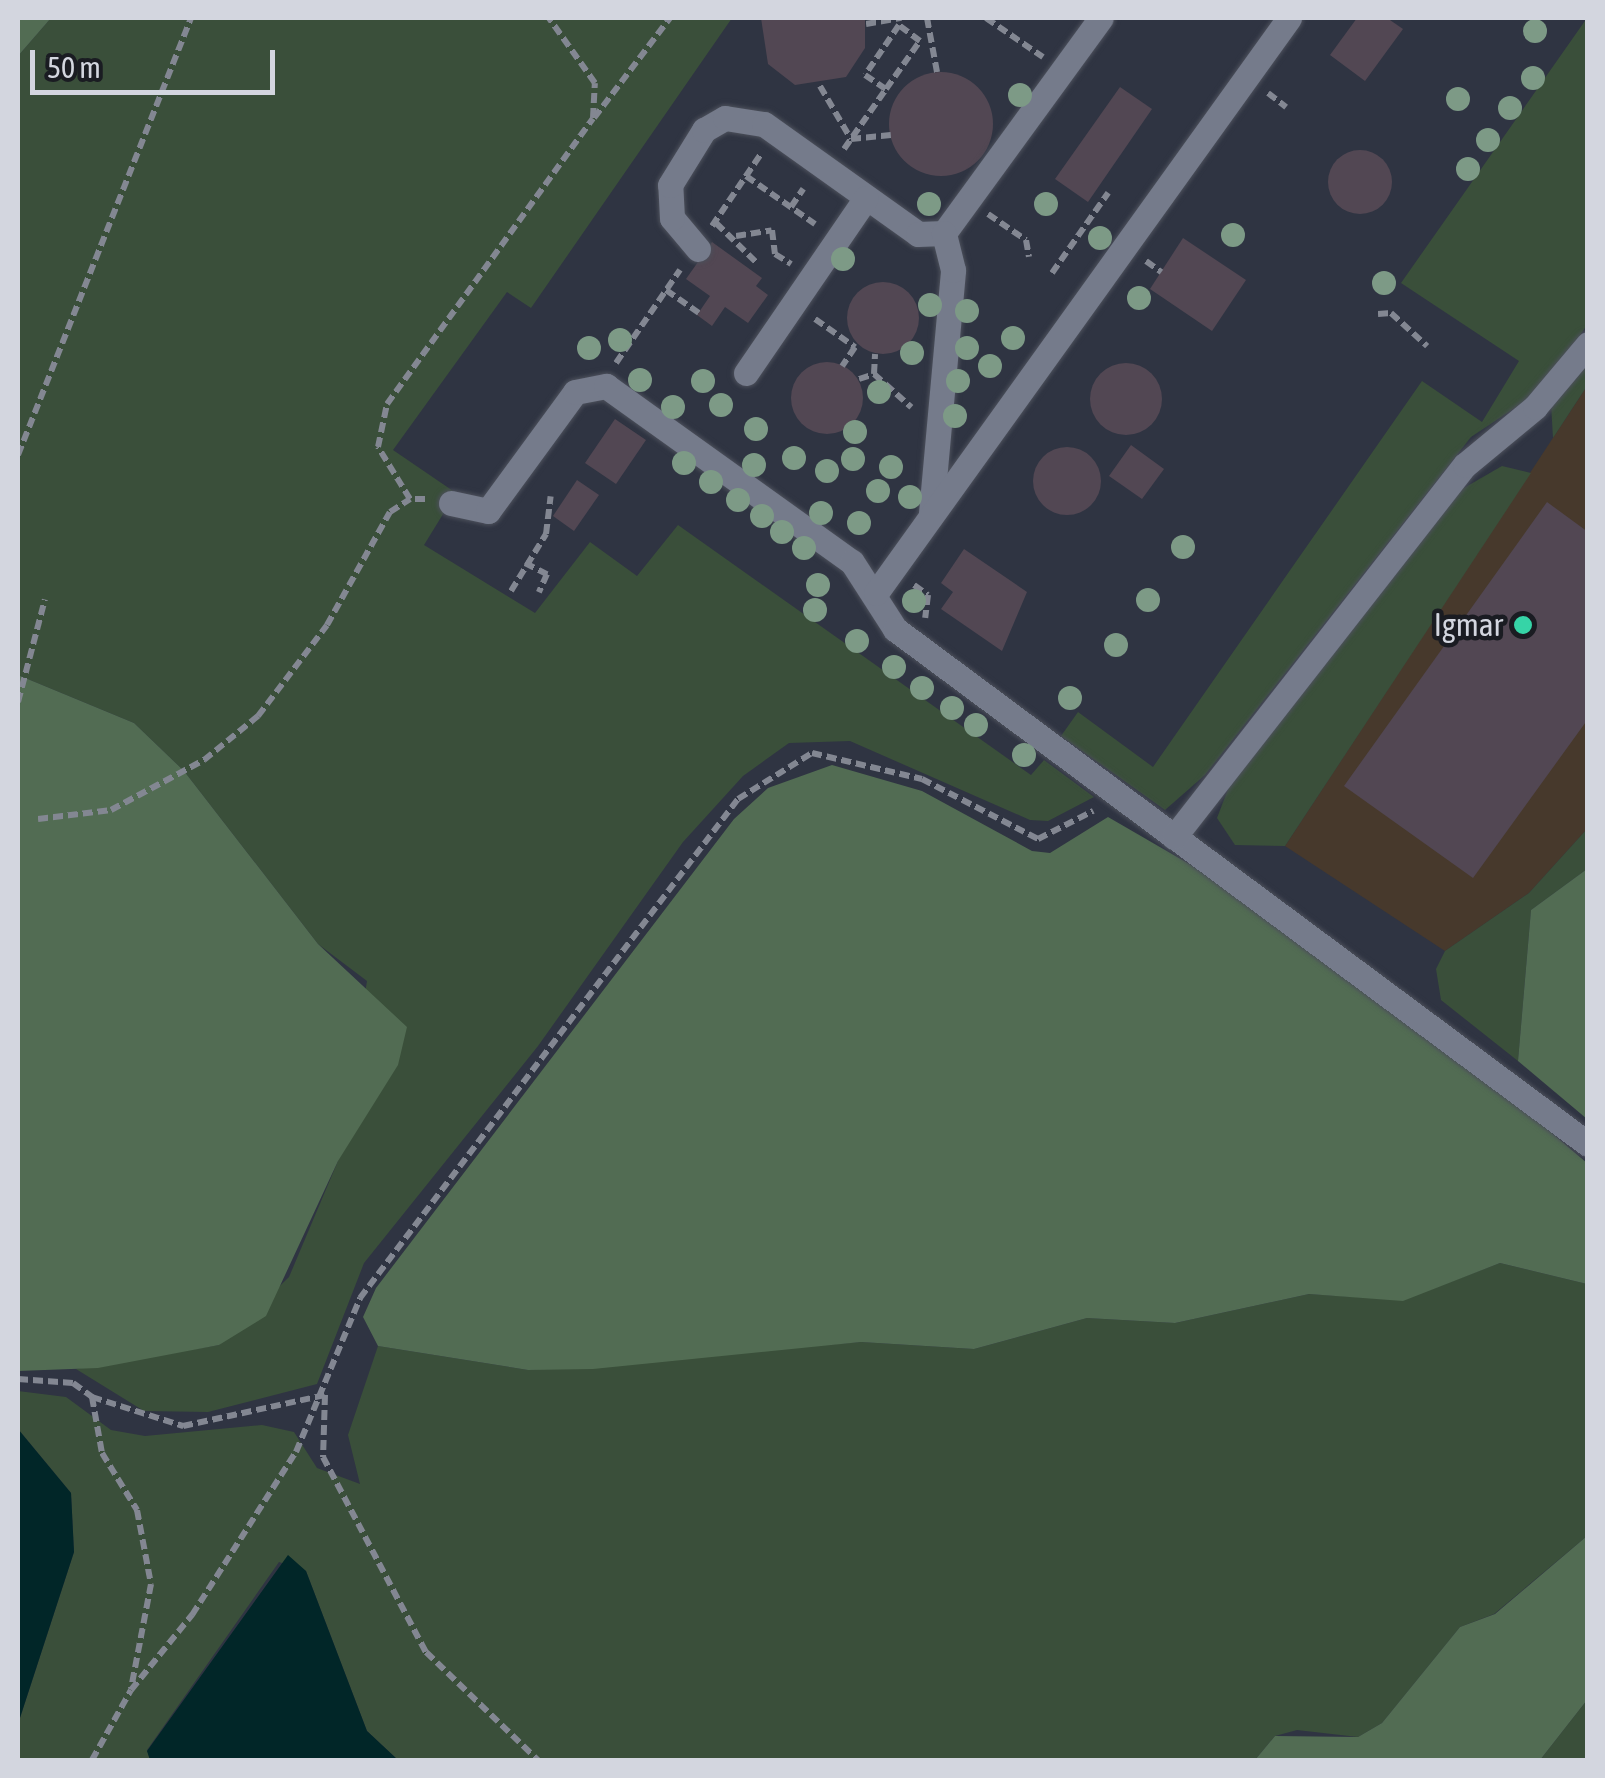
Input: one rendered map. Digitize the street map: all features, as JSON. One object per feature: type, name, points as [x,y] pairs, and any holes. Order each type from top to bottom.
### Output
[{"type":"lane","points":[[930,518],[953,270],[944,233],[1101,18]]},
{"type":"lane","points":[[876,593],[1289,18]]},
{"type":"lane","points":[[698,249],[672,218],[668,194],[717,120],[764,124],[918,234],[944,233]]},
{"type":"lane","points":[[746,373],[866,198]]},
{"type":"lane","points":[[1174,837],[1465,465],[1534,407],[1588,344]]},
{"type":"lane","points":[[451,503],[488,511],[575,392],[599,384],[852,562],[876,593],[895,629],[1588,1144]]},
{"type":"path","points":[[18,455],[192,18]]},
{"type":"path","points":[[548,18],[596,83],[593,118]]},
{"type":"path","points":[[410,499],[378,446],[387,404],[670,18]]},
{"type":"path","points":[[866,24],[901,18]]},
{"type":"path","points":[[927,18],[936,72]]},
{"type":"path","points":[[986,18],[1055,66]]},
{"type":"path","points":[[836,161],[920,41],[899,26],[865,75],[886,89]]},
{"type":"path","points":[[820,86],[852,139]]},
{"type":"path","points":[[852,139],[891,136]]},
{"type":"path","points":[[763,240],[741,236],[714,223],[772,140]]},
{"type":"path","points":[[746,176],[824,230]]},
{"type":"path","points":[[792,207],[803,189]]},
{"type":"path","points":[[1052,274],[1108,193]]},
{"type":"path","points":[[986,212],[1026,240],[1029,256]]},
{"type":"path","points":[[741,236],[772,230],[774,248]]},
{"type":"path","points":[[741,236],[756,262]]},
{"type":"path","points":[[613,368],[676,277]]},
{"type":"path","points":[[666,290],[698,313]]},
{"type":"path","points":[[801,309],[856,344],[842,366]]},
{"type":"path","points":[[1378,314],[1392,314],[1427,346]]},
{"type":"path","points":[[874,374],[875,354]]},
{"type":"path","points":[[874,374],[904,395],[928,438],[938,439]]},
{"type":"path","points":[[859,379],[874,374]]},
{"type":"path","points":[[511,590],[546,534],[551,496]]},
{"type":"path","points":[[38,819],[112,810],[204,760],[258,716],[327,624],[390,512],[410,499],[451,503]]},
{"type":"path","points":[[525,563],[547,574],[539,592]]},
{"type":"path","points":[[908,582],[932,608],[921,624]]},
{"type":"path","points":[[18,702],[45,600]]},
{"type":"path","points":[[92,1760],[130,1690],[192,1615],[324,1395],[360,1298],[390,1254],[682,867],[764,779],[812,753],[858,758],[1038,839],[1122,800]]},
{"type":"path","points":[[18,1378],[73,1383],[92,1397],[183,1426],[324,1395]]},
{"type":"path","points":[[324,1395],[324,1458],[426,1652],[538,1760]]},
{"type":"path","points":[[92,1397],[102,1453],[150,1545],[130,1690]]},
{"type":"shaded area","points":[[18,18],[51,18],[18,56]]},
{"type":"shaded area","points":[[51,18],[732,18],[531,308],[507,292],[393,450],[456,493],[424,545],[535,613],[590,542],[637,576],[678,525],[1031,775],[1044,760],[1094,797],[1048,821],[1030,820],[850,741],[789,743],[743,776],[683,842],[538,1046],[364,1263],[317,1384],[208,1412],[144,1411],[76,1369],[219,1345],[289,1277],[338,1161],[367,981],[318,944],[184,771],[134,723],[18,675],[18,56]]},
{"type":"shaded area","points":[[1587,18],[1587,325],[1542,390],[1471,437],[1205,775],[1165,810],[1061,736],[1078,712],[1153,767],[1422,381],[1482,422],[1519,361],[1401,283]]},
{"type":"shaded area","points":[[1587,353],[1587,386],[1553,438],[1551,404]]},
{"type":"shaded area","points":[[1587,386],[1587,829],[1529,893],[1445,951],[1285,846]]},
{"type":"shaded area","points":[[1502,466],[1531,473],[1285,846],[1235,845],[1217,818],[1233,776],[1450,496]]},
{"type":"shaded area","points":[[18,675],[134,723],[184,771],[318,944],[407,1027],[398,1065],[338,1161],[266,1316],[219,1345],[98,1368],[18,1371]]},
{"type":"shaded area","points":[[832,765],[922,791],[1032,851],[1050,853],[1108,817],[1191,865],[1468,1062],[1587,1163],[1587,1284],[1500,1263],[1403,1301],[1309,1294],[1175,1323],[1087,1318],[974,1349],[861,1342],[593,1369],[528,1370],[378,1346],[363,1317],[376,1288],[734,819],[768,788]]},
{"type":"shaded area","points":[[1587,829],[1587,869],[1531,910],[1518,1061],[1441,1000],[1436,969],[1445,951],[1529,893]]},
{"type":"shaded area","points":[[1587,869],[1587,1119],[1518,1061],[1531,910]]},
{"type":"shaded area","points":[[1500,1263],[1587,1284],[1587,1536],[1494,1614],[1460,1627],[1382,1723],[1358,1737],[1297,1730],[1275,1736],[1255,1760],[398,1760],[367,1731],[306,1571],[279,1562],[147,1750],[150,1760],[18,1760],[18,1724],[74,1552],[71,1493],[18,1429],[18,1391],[66,1397],[111,1430],[145,1436],[262,1425],[294,1432],[317,1468],[360,1484],[348,1435],[378,1346],[528,1370],[861,1342],[974,1349],[1087,1318],[1175,1323],[1309,1294],[1403,1300]]},
{"type":"shaded area","points":[[18,1429],[71,1493],[74,1552],[18,1724]]},
{"type":"shaded area","points":[[1587,1536],[1587,1700],[1540,1760],[1255,1760],[1275,1736],[1358,1737],[1382,1723],[1460,1627],[1495,1614]]},
{"type":"shaded area","points":[[288,1555],[306,1571],[367,1731],[398,1760],[150,1760],[147,1751]]},
{"type":"shaded area","points":[[1587,1700],[1587,1760],[1540,1760]]},
{"type":"building","points":[[761,18],[865,18],[865,48],[846,77],[795,85],[768,64]]},
{"type":"building","points":[[1357,18],[1387,18],[1403,29],[1365,81],[1330,55]]},
{"type":"building","points":[[941,72],[961,76],[984,95],[993,124],[989,144],[970,167],[941,176],[921,172],[898,153],[889,124],[893,104],[912,81]]},
{"type":"building","points":[[1120,87],[1152,109],[1088,202],[1055,179]]},
{"type":"building","points":[[1360,150],[1382,160],[1392,182],[1382,204],[1360,214],[1338,204],[1328,182],[1338,160]]},
{"type":"building","points":[[1183,238],[1246,280],[1212,331],[1150,289]]},
{"type":"building","points":[[712,242],[762,278],[756,286],[768,295],[748,323],[725,307],[712,326],[697,315],[710,296],[686,279]]},
{"type":"building","points":[[883,282],[908,293],[919,318],[908,343],[883,354],[858,343],[847,318],[858,293]]},
{"type":"building","points":[[827,362],[852,373],[863,398],[852,423],[827,434],[802,423],[791,398],[802,373]]},
{"type":"building","points":[[1126,363],[1152,373],[1162,399],[1152,425],[1126,435],[1100,425],[1090,399],[1100,373]]},
{"type":"building","points":[[615,419],[646,440],[616,484],[585,463]]},
{"type":"building","points":[[1131,445],[1164,469],[1142,499],[1109,476]]},
{"type":"building","points":[[1067,447],[1091,457],[1101,481],[1091,505],[1067,515],[1043,505],[1033,481],[1043,457]]},
{"type":"building","points":[[577,480],[599,495],[574,531],[553,516]]},
{"type":"building","name":"Igmar","points":[[1547,502],[1588,532],[1588,719],[1473,878],[1344,786]]},
{"type":"building","points":[[964,549],[1027,592],[1002,651],[941,609],[953,592],[941,583]]},
{"type":"place","name":"Igmar","points":[[1523,625]]}]
